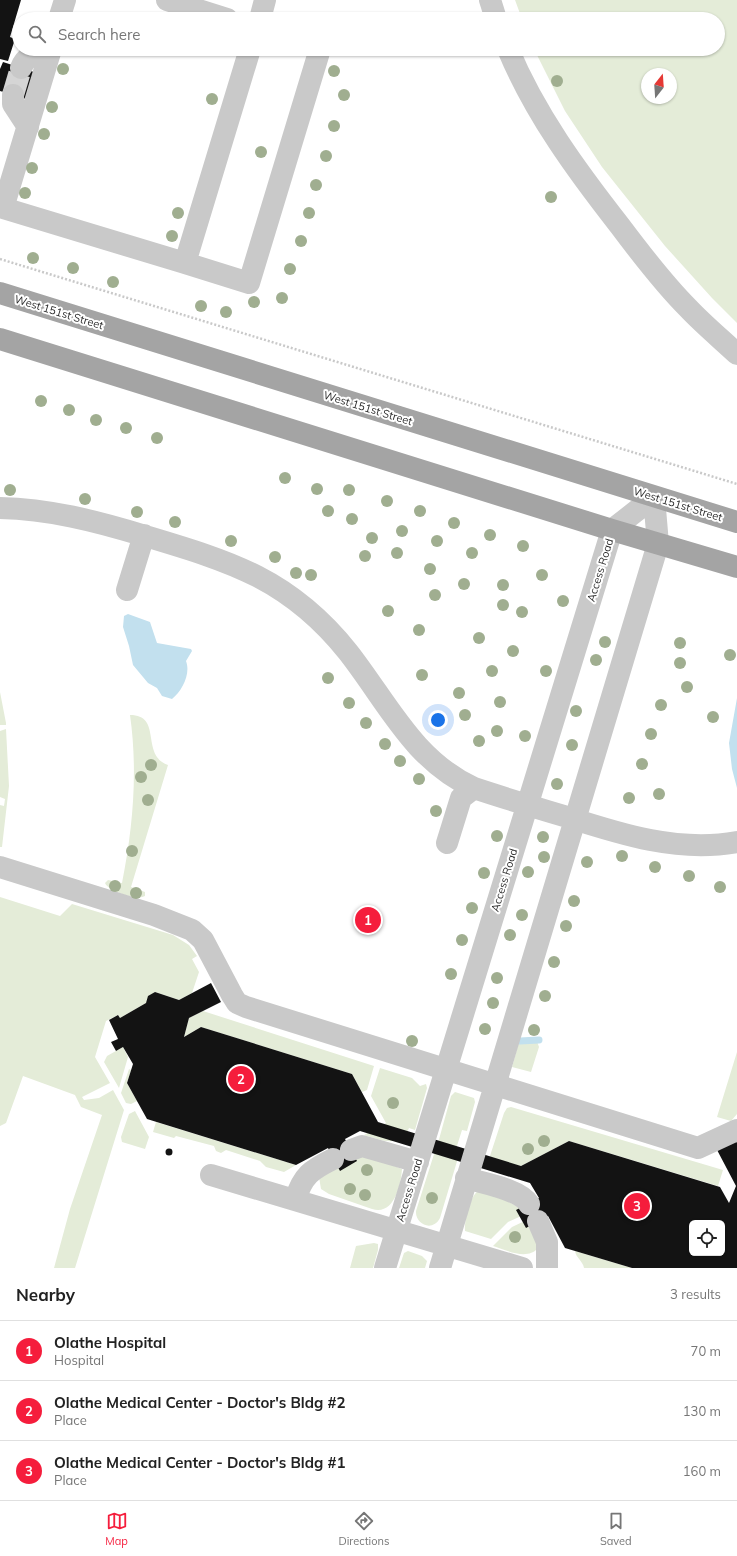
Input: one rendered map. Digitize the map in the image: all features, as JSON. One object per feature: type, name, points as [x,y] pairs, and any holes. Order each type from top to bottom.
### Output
[{"type":"main road","name":"West 151st Street","points":[[0,293],[737,522]]},
{"type":"main road","points":[[0,339],[612,530],[737,567]]},
{"type":"street","points":[[61,12],[65,0]]},
{"type":"street","points":[[167,0],[206,12]]},
{"type":"street","points":[[262,12],[265,0]]},
{"type":"street","points":[[490,0],[494,12]]},
{"type":"street","points":[[21,68],[30,56]]},
{"type":"street","points":[[49,56],[3,208],[249,283],[318,56]]},
{"type":"street","points":[[185,263],[248,56]]},
{"type":"street","points":[[511,56],[542,116],[585,181],[687,308],[737,354]]},
{"type":"street","points":[[13,95],[13,104],[28,127]]},
{"type":"street","points":[[440,1268],[494,1084],[658,544],[654,497]]},
{"type":"street","name":"Access Road","points":[[384,1268],[612,530],[654,497]]},
{"type":"street","points":[[0,508],[40,511],[77,517],[231,563],[264,579],[292,597],[310,612],[348,652],[394,716],[418,746],[435,764],[455,779],[474,788],[628,835],[662,843],[708,845],[737,842]]},
{"type":"street","points":[[127,590],[144,536]]},
{"type":"street","points":[[447,843],[461,798],[474,788]]},
{"type":"street","points":[[0,867],[154,915],[192,930],[202,940],[237,1003],[246,1007],[698,1148],[737,1130]]},
{"type":"street","points":[[295,1200],[300,1183],[307,1175],[342,1154],[362,1146],[418,1162]]},
{"type":"street","points":[[211,1175],[397,1229],[511,1266]]},
{"type":"street","points":[[466,1178],[516,1193],[526,1199],[547,1242],[549,1264],[547,1268]]},
{"type":"path","points":[[0,258],[737,484]]},
{"type":"green space","points":[[515,0],[737,0],[737,323],[665,246],[602,167],[565,111],[538,56],[725,56],[725,12],[519,12]]},
{"type":"green space","points":[[0,692],[6,723],[6,725],[0,725]]},
{"type":"green space","points":[[130,715],[140,717],[146,721],[155,753],[160,760],[168,765],[131,887],[145,892],[145,896],[141,897],[130,896],[117,892],[105,883],[108,880],[122,883],[126,862],[134,778],[134,757]]},
{"type":"green space","points":[[6,729],[9,786],[2,847],[0,847],[0,805],[4,806],[5,799],[0,797],[0,731]]},
{"type":"green space","points":[[0,897],[60,916],[72,904],[173,935],[189,945],[197,956],[192,959],[199,972],[192,993],[179,1000],[155,992],[146,1003],[120,1018],[118,1015],[106,1021],[95,1057],[110,1083],[82,1097],[84,1100],[99,1098],[113,1090],[124,1110],[75,1268],[54,1268],[70,1209],[102,1115],[81,1107],[75,1095],[23,1076],[6,1123],[0,1126]]},
{"type":"green space","points":[[203,1011],[374,1066],[367,1090],[362,1092],[352,1074],[201,1027],[184,1037],[189,1018]]},
{"type":"green space","points":[[537,1041],[539,1047],[531,1072],[512,1067],[519,1042]]},
{"type":"green space","points":[[123,1047],[128,1057],[119,1088],[104,1062],[107,1056]]},
{"type":"green space","points":[[737,1052],[737,1114],[731,1121],[717,1117]]},
{"type":"green space","points":[[380,1068],[412,1078],[420,1086],[426,1084],[427,1088],[415,1130],[409,1128],[401,1139],[395,1141],[383,1141],[364,1135],[386,1123],[371,1096]]},
{"type":"green space","points":[[129,1069],[131,1070],[127,1083],[137,1101],[131,1104],[126,1103],[121,1093]]},
{"type":"green space","points":[[455,1092],[474,1098],[475,1102],[467,1131],[462,1130],[456,1149],[438,1143],[451,1096]]},
{"type":"green space","points":[[511,1107],[723,1170],[718,1186],[569,1141],[521,1166],[489,1159],[504,1113],[507,1108]]},
{"type":"green space","points":[[135,1111],[149,1137],[145,1149],[122,1142],[121,1137],[129,1114]]},
{"type":"green space","points":[[156,1122],[296,1165],[284,1172],[266,1167],[260,1161],[226,1150],[221,1153],[216,1151],[214,1146],[176,1136],[174,1138],[153,1132]]},
{"type":"green space","points":[[435,1151],[458,1158],[440,1218],[433,1225],[429,1226],[418,1220],[416,1211]]},
{"type":"green space","points":[[357,1152],[402,1169],[398,1191],[391,1204],[386,1208],[380,1210],[372,1209],[329,1194],[321,1189],[319,1177]]},
{"type":"green space","points":[[486,1189],[528,1213],[508,1222],[491,1239],[465,1231],[470,1204],[474,1195],[477,1192]]},
{"type":"green space","points":[[531,1218],[538,1248],[533,1252],[522,1254],[510,1252],[493,1246],[512,1227]]},
{"type":"green space","points":[[374,1243],[378,1244],[378,1250],[373,1268],[350,1268],[356,1246]]},
{"type":"green space","points":[[408,1251],[422,1256],[427,1261],[425,1268],[399,1268],[404,1253]]},
{"type":"green space","points":[[575,1251],[632,1268],[584,1268]]},
{"type":"water","points":[[128,614],[150,622],[157,643],[191,649],[192,651],[186,661],[187,671],[185,682],[176,696],[172,699],[162,696],[157,688],[148,683],[133,665],[123,627],[124,616]]},
{"type":"water","points":[[737,698],[737,788],[732,769],[729,743]]},
{"type":"building","points":[[0,0],[21,0],[17,12],[12,12],[12,30],[10,37],[12,38],[12,48],[8,61],[0,59]]},
{"type":"building","points":[[3,62],[34,72],[26,99],[0,91],[0,69]]},
{"type":"building","points":[[211,983],[221,1002],[189,1018],[184,1037],[201,1027],[352,1074],[378,1122],[521,1166],[569,1141],[720,1187],[729,1203],[736,1186],[716,1148],[735,1138],[737,1143],[737,1268],[632,1268],[565,1248],[548,1216],[526,1228],[516,1210],[539,1198],[530,1183],[360,1131],[345,1139],[357,1161],[340,1171],[328,1148],[296,1165],[147,1119],[127,1083],[133,1064],[123,1047],[116,1051],[111,1042],[118,1039],[109,1020],[118,1015],[120,1018],[146,1003],[148,996],[155,992],[179,1000]]},
{"type":"building","points":[[169,1149],[172,1152],[169,1155],[166,1152]]},
{"type":"waterway","points":[[520,1041],[539,1040]]},
{"type":"tunnel","points":[[13,95],[21,68]]},
{"type":"place","name":"Olathe Hospital","points":[[368,920]]},
{"type":"place","name":"Olathe Medical Center - Doctor's Bldg #2","points":[[241,1079]]},
{"type":"place","name":"Olathe Medical Center - Doctor's Bldg #1","points":[[637,1206]]}]
